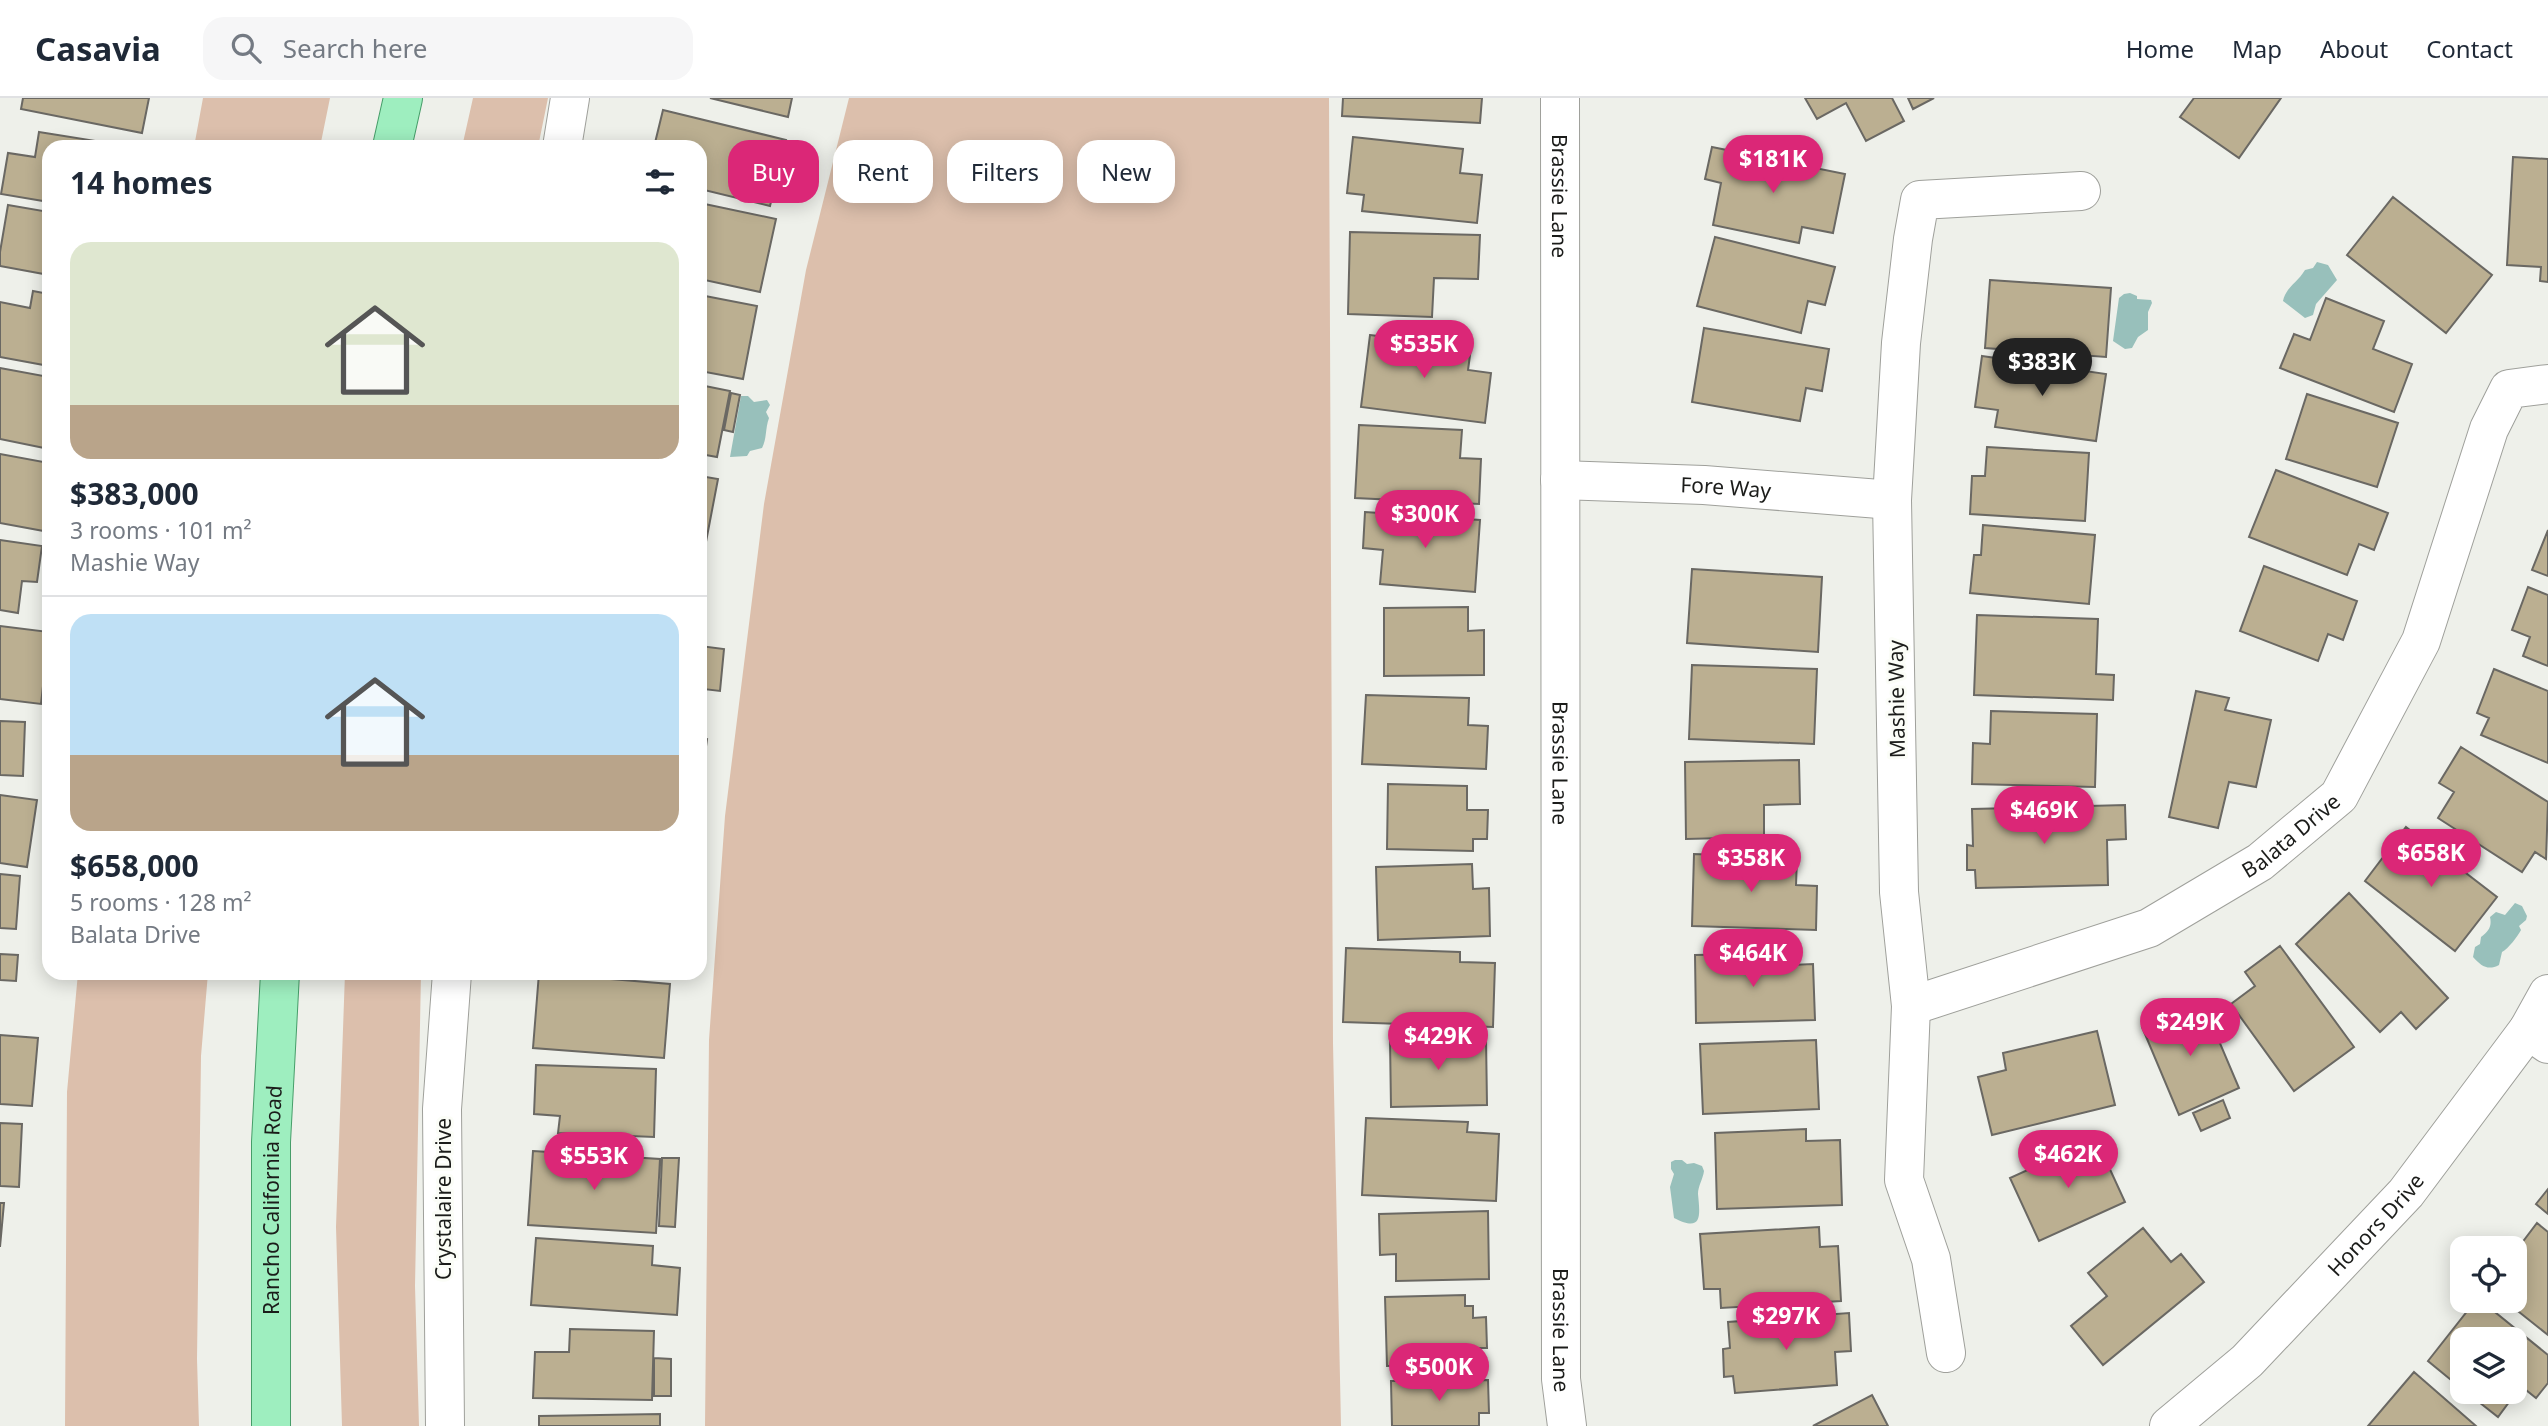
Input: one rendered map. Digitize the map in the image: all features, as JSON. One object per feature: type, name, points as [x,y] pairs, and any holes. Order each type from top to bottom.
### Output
[{"type":"main road","points":[[393,140],[402,98]]},
{"type":"main road","name":"Rancho California Road","points":[[271,1426],[271,1142],[280,980]]},
{"type":"street","points":[[563,140],[570,98]]},
{"type":"street","name":"Brassie Lane","points":[[1560,98],[1561,1365],[1567,1426]]},
{"type":"street","name":"Mashie Way","points":[[1946,1353],[1931,1259],[1904,1180],[1911,1006],[1899,892],[1892,500],[1901,343],[1913,239],[1920,200],[2081,191]]},
{"type":"street","name":"Balata Drive","points":[[1911,1006],[2149,928],[2260,862],[2339,796],[2421,641],[2489,429],[2509,389],[2548,384]]},
{"type":"street","name":"Fore Way","points":[[1560,480],[1704,485],[1892,500]]},
{"type":"street","name":"Crystalaire Drive","points":[[445,1426],[442,1109],[451,980]]},
{"type":"street","name":"Honors Drive","points":[[2169,1426],[2247,1361],[2406,1193],[2538,1037],[2548,994]]},
{"type":"shaded area","points":[[203,98],[330,98],[321,140],[195,140]]},
{"type":"shaded area","points":[[473,98],[548,98],[539,140],[464,140]]},
{"type":"shaded area","points":[[849,98],[1329,98],[1333,1043],[1341,1426],[705,1426],[709,1040],[725,816],[764,504],[806,270],[833,162],[833,203],[933,203],[933,140],[838,140]]},
{"type":"shaded area","points":[[77,980],[207,980],[201,1056],[197,1359],[199,1426],[65,1426],[67,1092]]},
{"type":"shaded area","points":[[345,980],[421,980],[415,1286],[419,1426],[342,1426],[336,1227]]},
{"type":"water","points":[[2317,262],[2328,265],[2337,280],[2316,304],[2313,315],[2305,318],[2283,301],[2305,270],[2313,268]]},
{"type":"water","points":[[2130,293],[2137,296],[2137,299],[2151,300],[2152,303],[2148,312],[2148,330],[2138,337],[2132,348],[2125,349],[2113,341],[2119,298]]},
{"type":"water","points":[[741,396],[748,396],[754,402],[767,400],[770,405],[766,412],[769,418],[765,441],[762,448],[750,451],[747,456],[730,457]]},
{"type":"water","points":[[2515,903],[2522,906],[2526,920],[2519,926],[2521,930],[2515,939],[2502,952],[2499,965],[2485,967],[2473,957],[2475,947],[2480,944],[2481,937],[2489,928],[2490,917],[2496,912],[2505,915]]},
{"type":"water","points":[[1675,1160],[1702,1166],[1704,1171],[1698,1191],[1699,1215],[1695,1223],[1690,1224],[1674,1218],[1670,1187],[1674,1174],[1671,1162]]},
{"type":"building","points":[[23,98],[149,98],[142,133],[21,109]]},
{"type":"building","points":[[710,98],[792,98],[788,117]]},
{"type":"building","points":[[1343,98],[1482,98],[1480,123],[1342,116]]},
{"type":"building","points":[[1805,98],[1892,98],[1904,121],[1866,141],[1846,103],[1817,119]]},
{"type":"building","points":[[1908,98],[1934,98],[1913,109]]},
{"type":"building","points":[[2194,98],[2281,98],[2239,158],[2180,117]]},
{"type":"building","points":[[663,110],[786,140],[728,140],[728,196],[707,191],[707,140],[656,140]]},
{"type":"building","points":[[39,132],[89,140],[42,140],[42,201],[1,194],[8,153],[35,157]]},
{"type":"building","points":[[1353,137],[1463,149],[1460,173],[1482,175],[1477,223],[1362,211],[1364,195],[1347,193]]},
{"type":"building","points":[[1712,147],[1845,174],[1833,233],[1802,227],[1799,243],[1713,225],[1721,183],[1705,179]]},
{"type":"building","points":[[2513,157],[2548,159],[2548,282],[2540,281],[2541,267],[2507,265]]},
{"type":"building","points":[[2393,197],[2492,275],[2446,333],[2347,255]]},
{"type":"building","points":[[707,204],[776,219],[760,292],[707,281]]},
{"type":"building","points":[[8,205],[42,211],[42,274],[0,266]]},
{"type":"building","points":[[1350,232],[1480,235],[1478,279],[1434,278],[1432,317],[1348,314]]},
{"type":"building","points":[[1715,237],[1835,267],[1825,305],[1808,301],[1801,333],[1697,306]]},
{"type":"building","points":[[1990,280],[2111,288],[2106,357],[1985,348]]},
{"type":"building","points":[[33,291],[42,293],[42,365],[0,357],[0,302],[30,308]]},
{"type":"building","points":[[707,296],[757,306],[743,379],[707,372]]},
{"type":"building","points":[[2326,298],[2384,321],[2373,349],[2412,364],[2394,412],[2280,368],[2294,334],[2310,340]]},
{"type":"building","points":[[1704,328],[1829,349],[1822,391],[1806,388],[1800,421],[1692,402]]},
{"type":"building","points":[[1370,335],[1471,348],[1468,370],[1491,373],[1485,423],[1361,407]]},
{"type":"building","points":[[1982,356],[2106,374],[2096,441],[1995,427],[1998,410],[1975,407]]},
{"type":"building","points":[[0,368],[42,376],[42,448],[0,439]]},
{"type":"building","points":[[707,386],[730,391],[717,457],[707,455]]},
{"type":"building","points":[[731,393],[740,395],[733,432],[724,430]]},
{"type":"building","points":[[2307,394],[2398,423],[2377,487],[2286,459]]},
{"type":"building","points":[[1359,425],[1462,430],[1460,458],[1481,459],[1479,504],[1355,498]]},
{"type":"building","points":[[1987,447],[2089,453],[2085,521],[1970,514],[1972,476],[1985,476]]},
{"type":"building","points":[[0,454],[42,462],[42,531],[0,523]]},
{"type":"building","points":[[2276,470],[2388,513],[2374,550],[2359,544],[2347,575],[2249,537]]},
{"type":"building","points":[[707,477],[718,479],[707,537]]},
{"type":"building","points":[[1365,512],[1480,520],[1475,592],[1380,584],[1383,550],[1363,548]]},
{"type":"building","points":[[1983,525],[2095,535],[2089,604],[1970,593],[1974,555],[1981,555]]},
{"type":"building","points":[[2548,530],[2548,576],[2532,570]]},
{"type":"building","points":[[0,540],[42,546],[37,582],[22,581],[18,613],[0,610]]},
{"type":"building","points":[[2264,566],[2357,601],[2343,640],[2328,634],[2318,661],[2240,631]]},
{"type":"building","points":[[1692,569],[1822,577],[1818,652],[1687,643]]},
{"type":"building","points":[[2528,587],[2548,595],[2548,666],[2523,656],[2530,637],[2512,630]]},
{"type":"building","points":[[1468,607],[1468,631],[1484,630],[1484,675],[1384,676],[1384,608]]},
{"type":"building","points":[[1977,615],[2098,619],[2096,674],[2114,675],[2113,700],[1974,695]]},
{"type":"building","points":[[0,626],[42,631],[41,704],[0,699]]},
{"type":"building","points":[[707,647],[724,649],[720,691],[707,689]]},
{"type":"building","points":[[1692,665],[1817,669],[1814,744],[1689,739]]},
{"type":"building","points":[[2494,669],[2548,691],[2548,763],[2481,735],[2489,718],[2477,713]]},
{"type":"building","points":[[2196,691],[2229,698],[2225,710],[2271,720],[2256,787],[2229,782],[2218,828],[2169,817]]},
{"type":"building","points":[[1366,695],[1469,698],[1468,725],[1488,726],[1486,769],[1362,764]]},
{"type":"building","points":[[1991,711],[2097,714],[2095,787],[1972,784],[1973,743],[1990,744]]},
{"type":"building","points":[[0,721],[25,722],[23,776],[0,775]]},
{"type":"building","points":[[2461,747],[2548,802],[2546,859],[2535,852],[2522,872],[2438,818],[2454,792],[2439,783]]},
{"type":"building","points":[[1799,760],[1800,804],[1764,805],[1764,837],[1686,839],[1685,762]]},
{"type":"building","points":[[1388,784],[1467,786],[1467,810],[1488,810],[1487,839],[1473,839],[1473,851],[1387,849]]},
{"type":"building","points":[[0,795],[37,800],[27,867],[0,863]]},
{"type":"building","points":[[2125,805],[2126,839],[2107,840],[2108,885],[1976,888],[1975,870],[1967,870],[1967,845],[1973,846],[1972,809]]},
{"type":"building","points":[[2406,827],[2497,897],[2455,951],[2365,881]]},
{"type":"building","points":[[1694,854],[1797,858],[1796,885],[1817,886],[1816,930],[1692,926]]},
{"type":"building","points":[[1472,864],[1473,889],[1489,888],[1490,936],[1378,940],[1376,867]]},
{"type":"building","points":[[0,874],[20,876],[16,929],[0,928]]},
{"type":"building","points":[[2349,893],[2448,998],[2416,1029],[2401,1012],[2380,1032],[2296,944]]},
{"type":"building","points":[[2280,946],[2354,1047],[2294,1091],[2231,1004],[2255,986],[2245,972]]},
{"type":"building","points":[[1346,948],[1460,952],[1460,962],[1495,963],[1493,1027],[1343,1022]]},
{"type":"building","points":[[1790,953],[1791,965],[1813,964],[1815,1020],[1696,1023],[1695,955]]},
{"type":"building","points":[[0,954],[18,955],[16,981],[0,980]]},
{"type":"building","points":[[538,980],[622,980],[670,984],[664,1058],[533,1048]]},
{"type":"building","points":[[2202,1001],[2239,1088],[2179,1115],[2142,1027]]},
{"type":"building","points":[[2097,1031],[2115,1105],[1992,1135],[1978,1077],[2006,1070],[2003,1053]]},
{"type":"building","points":[[0,1035],[38,1038],[32,1106],[0,1104]]},
{"type":"building","points":[[1486,1038],[1487,1105],[1391,1107],[1390,1039]]},
{"type":"building","points":[[1816,1040],[1819,1109],[1703,1114],[1700,1044]]},
{"type":"building","points":[[536,1065],[656,1069],[654,1137],[558,1133],[560,1116],[534,1114]]},
{"type":"building","points":[[2223,1100],[2230,1118],[2201,1131],[2193,1113]]},
{"type":"building","points":[[1366,1118],[1468,1122],[1467,1132],[1499,1134],[1496,1201],[1362,1195]]},
{"type":"building","points":[[0,1123],[22,1124],[19,1187],[0,1186]]},
{"type":"building","points":[[1806,1129],[1806,1141],[1840,1140],[1842,1205],[1717,1209],[1715,1133]]},
{"type":"building","points":[[2096,1139],[2125,1202],[2039,1241],[2010,1178]]},
{"type":"building","points":[[533,1151],[660,1159],[656,1233],[528,1225]]},
{"type":"building","points":[[662,1158],[679,1158],[675,1227],[659,1226]]},
{"type":"building","points":[[2548,1189],[2548,1214],[2536,1204]]},
{"type":"building","points":[[0,1203],[4,1203],[0,1247]]},
{"type":"building","points":[[1488,1211],[1489,1279],[1396,1281],[1396,1254],[1380,1255],[1379,1214]]},
{"type":"building","points":[[2537,1223],[2548,1232],[2548,1335],[2520,1313],[2527,1313],[2527,1236]]},
{"type":"building","points":[[1819,1227],[1820,1247],[1838,1246],[1841,1301],[1721,1308],[1720,1289],[1704,1289],[1700,1234]]},
{"type":"building","points":[[2143,1228],[2171,1262],[2181,1254],[2204,1282],[2103,1365],[2071,1326],[2107,1296],[2088,1273]]},
{"type":"building","points":[[536,1238],[653,1246],[652,1265],[680,1268],[677,1315],[531,1305]]},
{"type":"building","points":[[1465,1295],[1465,1306],[1473,1306],[1473,1318],[1486,1317],[1487,1348],[1471,1348],[1471,1364],[1387,1366],[1385,1297]]},
{"type":"building","points":[[1849,1313],[1851,1351],[1835,1352],[1837,1385],[1735,1393],[1733,1376],[1724,1377],[1723,1349],[1730,1348],[1728,1322]]},
{"type":"building","points":[[2466,1313],[2496,1313],[2513,1327],[2455,1327]]},
{"type":"building","points":[[570,1329],[654,1331],[652,1400],[533,1398],[535,1352],[569,1352]]},
{"type":"building","points":[[2450,1333],[2450,1379],[2428,1361]]},
{"type":"building","points":[[2527,1338],[2548,1355],[2548,1383],[2536,1398],[2527,1391]]},
{"type":"building","points":[[654,1358],[671,1359],[671,1396],[654,1396]]},
{"type":"building","points":[[2414,1372],[2476,1426],[2368,1426]]},
{"type":"building","points":[[1488,1380],[1489,1413],[1479,1413],[1479,1426],[1392,1426],[1391,1381]]},
{"type":"building","points":[[1872,1395],[1888,1426],[1813,1426]]},
{"type":"building","points":[[2482,1404],[2508,1404],[2498,1417]]},
{"type":"building","points":[[660,1414],[660,1426],[539,1426],[539,1416]]}]
